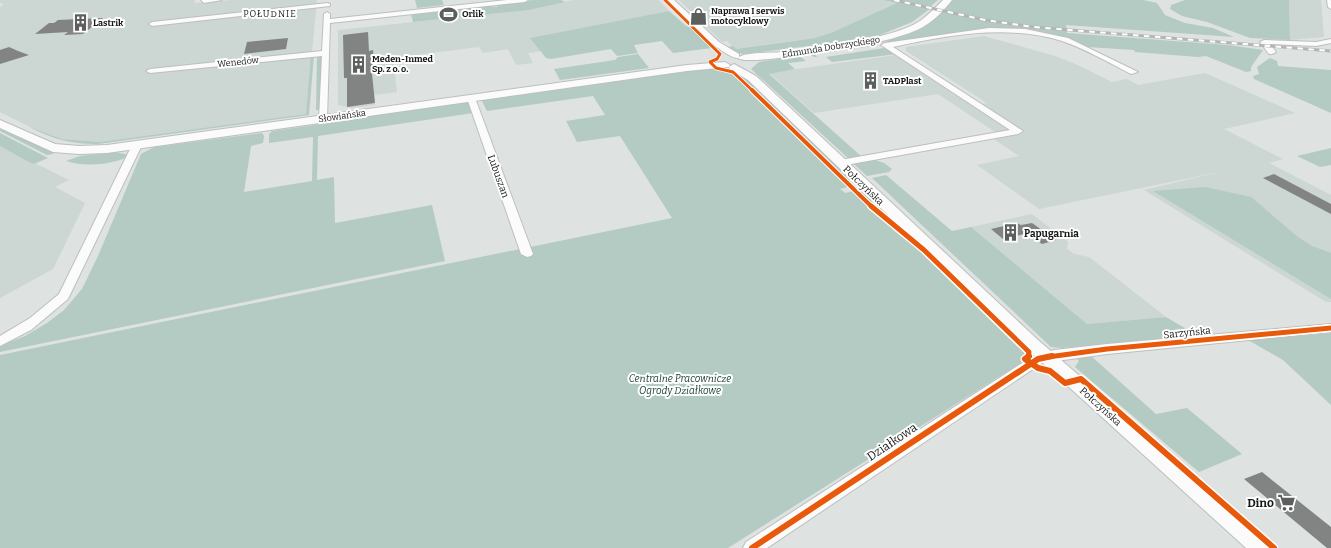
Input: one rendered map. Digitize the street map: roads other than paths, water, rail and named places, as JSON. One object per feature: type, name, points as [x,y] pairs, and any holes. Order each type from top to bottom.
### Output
[{"type":"main road","name":"Edmunda Dobrzyckiego","points":[[726,63],[877,40],[915,27],[929,18],[948,0]]},
{"type":"main road","name":"Połczyńska","points":[[743,60],[752,78]]},
{"type":"main road","name":"Połczyńska","points":[[726,63],[752,78],[1046,357],[1262,548]]},
{"type":"main road","name":"Słowiańska","points":[[0,124],[53,148],[93,150],[726,63]]},
{"type":"street","points":[[204,1],[219,0]]},
{"type":"street","points":[[327,21],[410,9],[525,0]]},
{"type":"street","name":"Połczyńska","points":[[670,0],[716,44],[743,60]]},
{"type":"street","points":[[1330,0],[1331,7]]},
{"type":"street","points":[[152,24],[328,2],[323,119]]},
{"type":"street","points":[[887,46],[924,38],[989,30],[1025,31],[1065,40],[1134,72]]},
{"type":"street","points":[[840,163],[1018,131],[877,40]]},
{"type":"street","points":[[1272,52],[1264,42],[1316,44],[1331,41]]},
{"type":"street","name":"Połczyńska","points":[[716,44],[726,63]]},
{"type":"street","name":"Wenedów","points":[[150,71],[326,52]]},
{"type":"street","name":"Lubuszan","points":[[471,98],[527,254]]},
{"type":"street","points":[[0,341],[28,327],[50,311],[64,296],[137,145]]},
{"type":"street","name":"Sarzyńska","points":[[1046,357],[1331,328]]},
{"type":"street","name":"Działkowa","points":[[760,546],[1030,363],[1046,357]]},
{"type":"railway","points":[[894,0],[985,20],[1033,27],[1331,51]]},
{"type":"place","name":"Orlik","points":[[449,14]]},
{"type":"place","name":"Naprawa I serwis motocyklowy","points":[[698,16]]},
{"type":"place","name":"Lastrik","points":[[80,23]]},
{"type":"place","name":"Meden-Inmed Sp. z o. o.","points":[[359,64]]},
{"type":"place","name":"TADPlast","points":[[870,81]]},
{"type":"place","name":"Papugarnia","points":[[1011,233]]},
{"type":"place","name":"Dino","points":[[1287,503]]},
{"type":"district","name":"POŁUDNIE","points":[[270,14]]},
{"type":"park label","name":"Centralne Pracownicze Ogrody Działkowe","points":[[680,384]]}]
